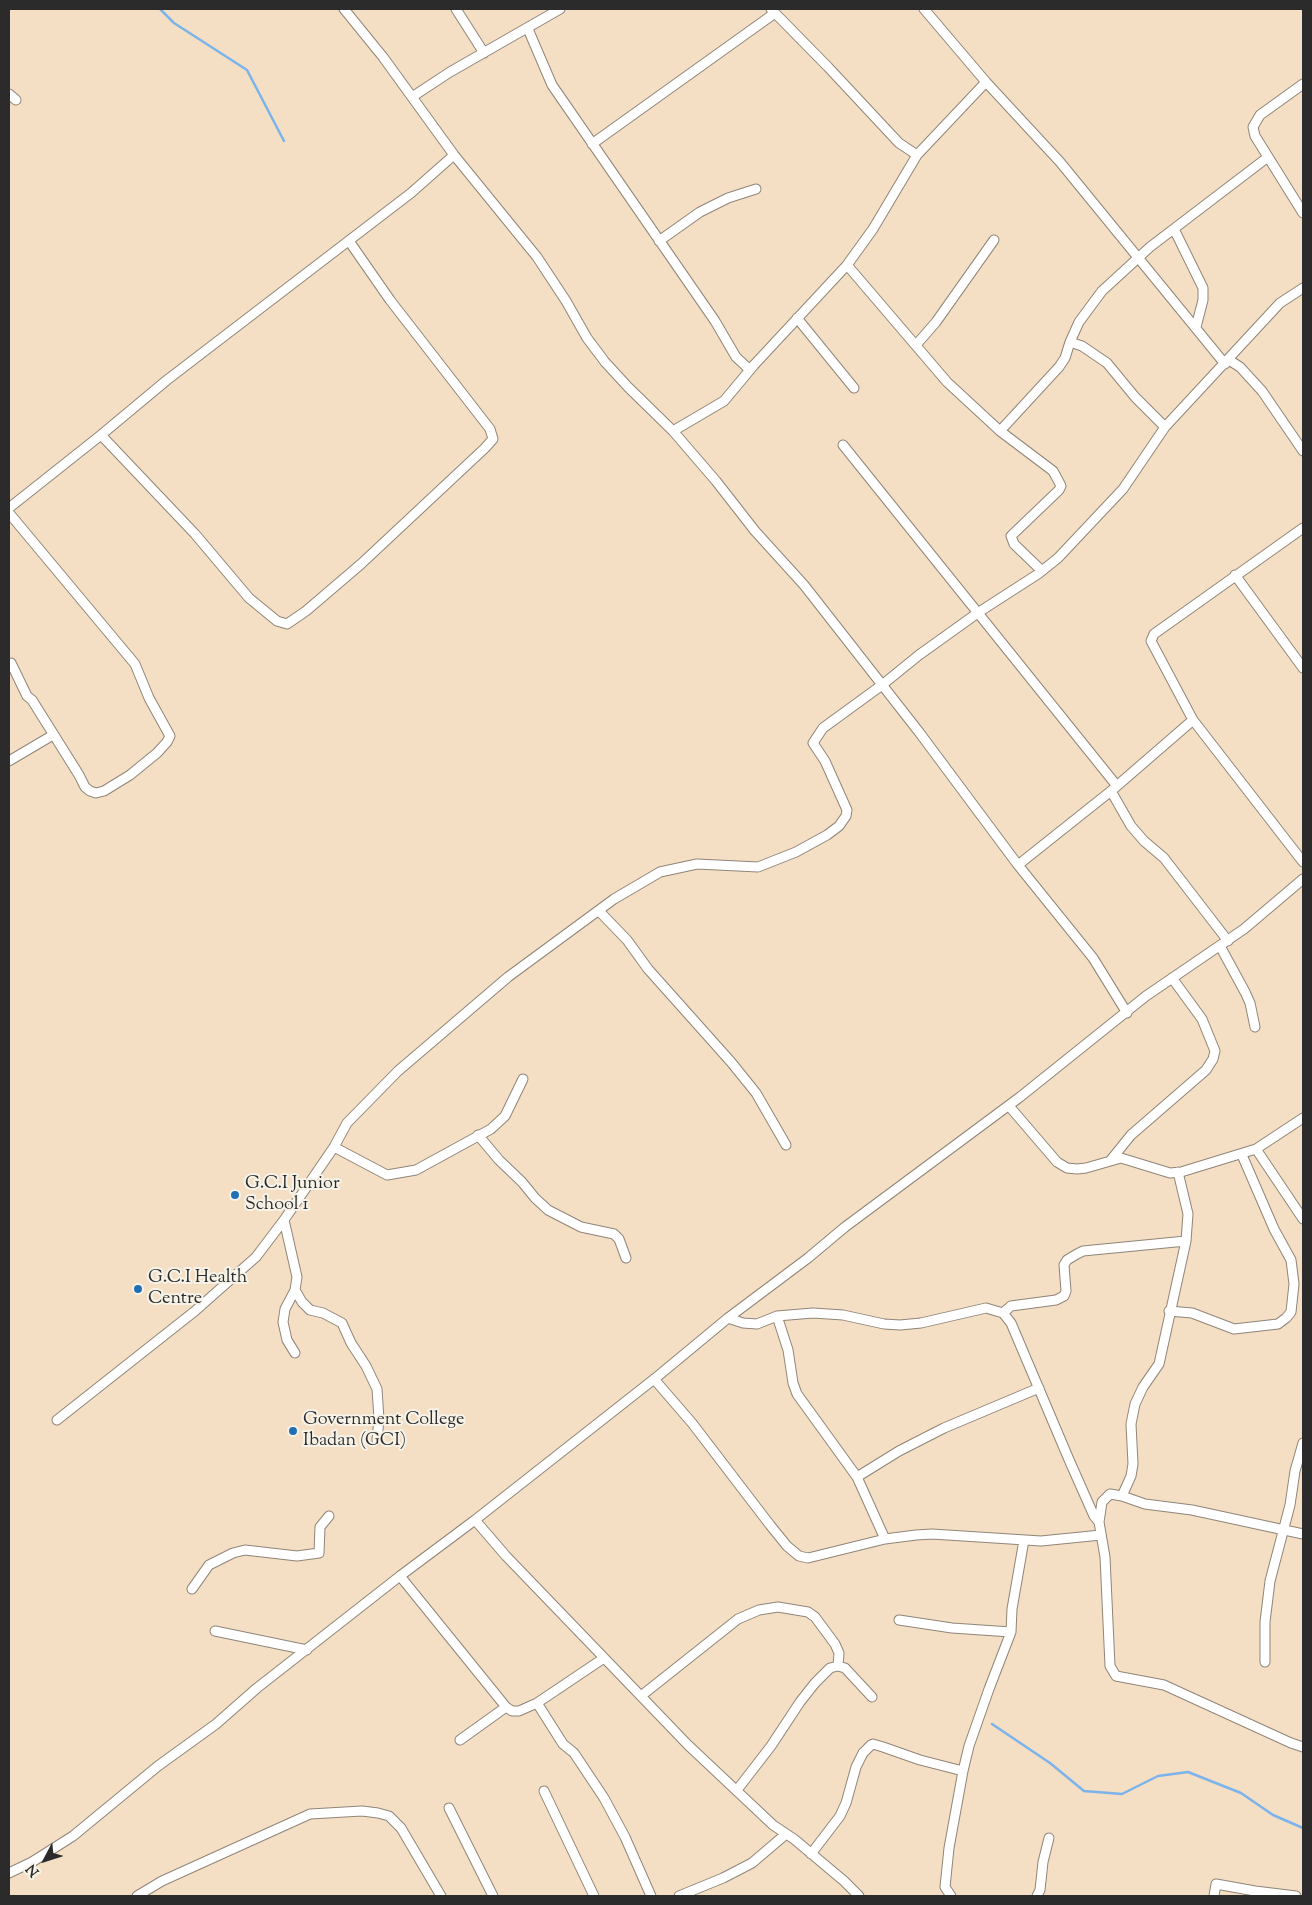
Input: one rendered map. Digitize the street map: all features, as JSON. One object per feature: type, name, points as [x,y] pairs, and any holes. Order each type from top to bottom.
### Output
[{"type":"street","points":[[344,9],[454,155],[537,257],[566,300],[587,338],[605,362],[673,431],[716,481],[755,531],[804,585],[1018,865],[1092,958],[1126,1013]]},
{"type":"street","points":[[456,9],[484,53]]},
{"type":"street","points":[[412,97],[450,72],[560,9]]},
{"type":"street","points":[[924,9],[986,82],[1060,162],[1196,327],[1227,362],[1240,367],[1262,391],[1303,451]]},
{"type":"street","points":[[592,144],[773,11],[899,143],[917,155]]},
{"type":"street","points":[[528,29],[552,85],[715,321],[736,357],[750,370]]},
{"type":"street","points":[[673,431],[724,401],[797,318],[847,265],[878,221],[917,155],[986,82]]},
{"type":"street","points":[[1303,84],[1260,115],[1254,127],[1255,136],[1303,213]]},
{"type":"street","points":[[9,508],[102,435],[167,380],[411,193],[454,155]]},
{"type":"street","points":[[1000,431],[1059,367],[1065,358],[1079,322],[1102,291],[1138,258],[1268,156]]},
{"type":"street","points":[[659,241],[700,212],[728,198],[756,189]]},
{"type":"street","points":[[1174,229],[1203,288],[1203,300],[1196,327]]},
{"type":"street","points":[[916,345],[936,322],[994,240]]},
{"type":"street","points":[[102,435],[195,534],[249,598],[277,621],[287,624],[306,611],[368,558],[493,439],[490,429],[390,300],[349,241]]},
{"type":"street","points":[[847,265],[947,382],[1000,431],[1053,472],[1059,482],[1059,490],[1012,536],[1014,544],[1042,571]]},
{"type":"street","points":[[58,1420],[195,1311],[256,1257],[334,1147],[347,1123],[398,1071],[508,977],[598,911],[660,872],[696,864],[758,867],[796,852],[839,826],[846,816],[847,810],[825,761],[813,743],[823,728],[919,655],[979,612],[1042,571],[1058,558],[1123,489],[1166,427],[1280,303],[1303,288]]},
{"type":"street","points":[[797,318],[854,388]]},
{"type":"street","points":[[1070,342],[1082,346],[1107,363],[1135,397],[1166,427]]},
{"type":"street","points":[[736,357],[741,380]]},
{"type":"street","points":[[843,445],[979,612],[1114,788],[1131,826],[1144,841],[1164,858],[1224,944],[1250,1004],[1255,1027]]},
{"type":"street","points":[[9,513],[134,664],[149,698],[170,736],[157,753],[130,775],[104,791],[96,793],[90,791],[85,787],[32,700],[27,696],[11,662]]},
{"type":"street","points":[[1303,528],[1154,634],[1151,642],[1193,720],[1303,862]]},
{"type":"street","points":[[1235,575],[1303,668]]},
{"type":"street","points":[[1018,865],[1114,788],[1193,720]]},
{"type":"street","points":[[9,762],[53,735]]},
{"type":"street","points":[[9,1874],[73,1836],[158,1766],[216,1724],[257,1688],[475,1520],[728,1318],[877,1203],[1008,1106],[1146,996],[1224,944],[1303,880]]},
{"type":"street","points":[[598,911],[627,940],[660,983],[751,1087],[786,1145]]},
{"type":"street","points":[[1110,1161],[1131,1135],[1206,1070],[1213,1059],[1215,1050],[1202,1019],[1172,978]]},
{"type":"street","points":[[334,1147],[387,1175],[416,1170],[491,1129],[505,1116],[523,1079]]},
{"type":"street","points":[[1008,1106],[1058,1162],[1066,1168],[1077,1169],[1121,1158],[1170,1173],[1242,1155],[1256,1149],[1303,1118]]},
{"type":"street","points":[[478,1135],[499,1160],[548,1210],[581,1227],[614,1234],[619,1239],[626,1258]]},
{"type":"street","points":[[1256,1149],[1303,1219]]},
{"type":"street","points":[[1169,1311],[1192,1313],[1234,1329],[1278,1324],[1291,1312],[1294,1284],[1291,1260],[1274,1229],[1242,1155]]},
{"type":"street","points":[[1122,1496],[1128,1487],[1133,1464],[1132,1424],[1135,1404],[1143,1387],[1159,1364],[1169,1311],[1186,1241],[1187,1208],[1178,1172]]},
{"type":"street","points":[[284,1220],[297,1277],[295,1290],[285,1309],[282,1322],[287,1340],[295,1353]]},
{"type":"street","points":[[1002,1313],[1010,1306],[1056,1300],[1064,1296],[1066,1291],[1064,1265],[1067,1260],[1077,1254],[1186,1241]]},
{"type":"street","points":[[295,1290],[302,1302],[310,1310],[323,1313],[342,1323],[351,1343],[366,1366],[377,1389],[377,1440]]},
{"type":"street","points":[[728,1318],[743,1323],[757,1324],[777,1316],[820,1314],[843,1315],[884,1324],[900,1325],[921,1323],[986,1308],[1002,1313],[1011,1323],[1094,1516],[1099,1522]]},
{"type":"street","points":[[777,1316],[788,1350],[797,1394],[857,1477],[885,1539]]},
{"type":"street","points":[[654,1379],[692,1423],[787,1546],[799,1556],[808,1558],[885,1539],[932,1534],[1041,1541],[1101,1535]]},
{"type":"street","points":[[857,1477],[944,1428],[1039,1388]]},
{"type":"street","points":[[1265,1662],[1265,1622],[1270,1581],[1290,1505],[1295,1471],[1303,1443]]},
{"type":"street","points":[[1303,1534],[1192,1510],[1145,1504],[1110,1494],[1102,1502],[1099,1522],[1105,1557],[1110,1666],[1116,1676],[1164,1685],[1303,1747]]},
{"type":"street","points":[[192,1589],[209,1564],[233,1553],[245,1550],[297,1556],[319,1554],[320,1528],[329,1516]]},
{"type":"street","points":[[475,1520],[506,1556],[688,1745],[773,1825],[844,1881],[859,1896]]},
{"type":"street","points":[[951,1896],[945,1887],[949,1848],[963,1771],[989,1689],[1011,1632],[1012,1609],[1024,1540]]},
{"type":"street","points":[[400,1576],[506,1707],[512,1711],[519,1712],[537,1703],[604,1658]]},
{"type":"street","points":[[641,1696],[738,1619],[760,1610],[778,1607],[808,1612],[815,1617],[835,1644],[839,1653],[838,1666]]},
{"type":"street","points":[[899,1620],[952,1628],[1011,1632]]},
{"type":"street","points":[[215,1631],[307,1650]]},
{"type":"street","points":[[737,1790],[771,1746],[815,1682],[830,1668],[838,1666],[845,1668],[872,1697]]},
{"type":"street","points":[[537,1703],[563,1744],[574,1753],[604,1798],[625,1837],[651,1896]]},
{"type":"street","points":[[460,1740],[506,1707]]},
{"type":"street","points":[[811,1854],[840,1816],[846,1803],[856,1767],[863,1753],[871,1745],[884,1747],[920,1760],[963,1771]]},
{"type":"street","points":[[544,1791],[594,1896]]},
{"type":"street","points":[[449,1808],[493,1896]]},
{"type":"street","points":[[137,1896],[162,1881],[310,1814],[362,1811],[389,1816],[402,1828],[441,1896]]},
{"type":"street","points":[[679,1896],[724,1878],[752,1863],[786,1834]]},
{"type":"street","points":[[1038,1896],[1049,1838]]},
{"type":"street","points":[[1214,1896],[1216,1884],[1296,1896]]},
{"type":"waterway","points":[[160,9],[174,23],[247,70],[284,141]]},
{"type":"waterway","points":[[992,1724],[1050,1763],[1084,1791],[1122,1794],[1158,1776],[1188,1772],[1241,1793],[1273,1815],[1303,1828]]},
{"type":"place","name":"G.C.I Junior School 1","points":[[235,1195]]},
{"type":"place","name":"G.C.I Health Centre","points":[[138,1289]]},
{"type":"place","name":"Government College Ibadan (GCI)","points":[[293,1431]]}]
